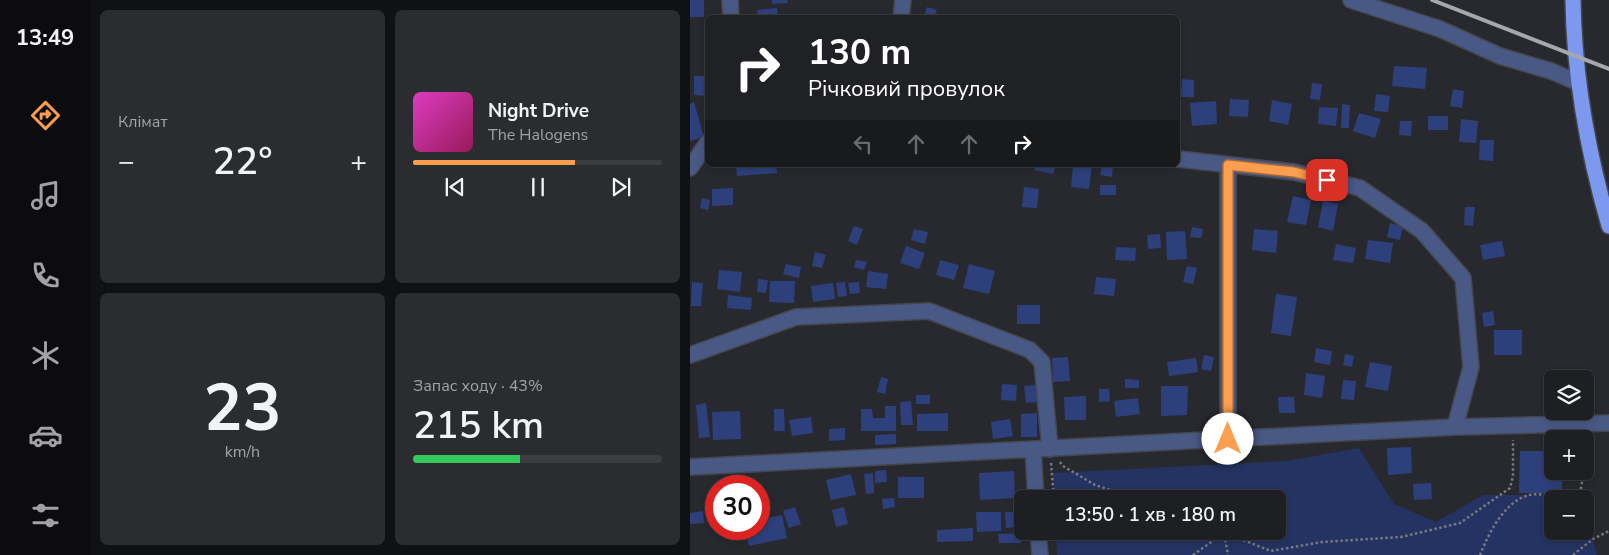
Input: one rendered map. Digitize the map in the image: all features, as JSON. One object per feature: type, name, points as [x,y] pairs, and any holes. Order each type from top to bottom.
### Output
[{"type":"highway","points":[[1573,0],[1575,56],[1579,83],[1596,181],[1609,226]]},
{"type":"street","points":[[730,0],[730,15]]},
{"type":"street","points":[[901,15],[903,0]]},
{"type":"street","points":[[1351,0],[1440,29],[1500,56],[1551,71],[1579,83]]},
{"type":"street","points":[[690,168],[705,146]]},
{"type":"street","points":[[1180,159],[1294,172],[1360,188],[1422,231],[1463,278],[1471,367],[1455,427]]},
{"type":"street","points":[[1228,165],[1228,439]]},
{"type":"street","points":[[690,355],[796,317],[929,311],[1030,350],[1042,362],[1050,449]]},
{"type":"street","points":[[690,467],[1455,427],[1609,423]]},
{"type":"street","points":[[1033,450],[1035,490]]},
{"type":"street","points":[[1039,540],[1040,555]]},
{"type":"path","points":[[1241,540],[1271,552],[1322,542],[1401,537],[1460,523],[1510,488],[1513,476],[1514,447],[1511,426]]},
{"type":"path","points":[[1050,449],[1053,490]]},
{"type":"path","points":[[1050,449],[1063,466],[1095,484],[1113,490]]},
{"type":"path","points":[[1480,555],[1490,531],[1511,503],[1528,495],[1544,495]]},
{"type":"path","points":[[1573,555],[1593,539],[1609,531]]},
{"type":"path","points":[[1193,555],[1214,540]]},
{"type":"path","points":[[1225,540],[1228,555]]},
{"type":"shaded area","points":[[1359,448],[1394,504],[1436,522],[1483,495],[1544,495],[1544,540],[1593,540],[1597,555],[1057,555],[1056,540],[1286,540],[1286,490],[1054,490],[1053,473],[1287,461]]},
{"type":"building","points":[[690,0],[704,0],[704,17],[690,17]]},
{"type":"building","points":[[772,0],[787,0],[788,3],[772,4]]},
{"type":"building","points":[[927,7],[937,10],[935,15],[924,15]]},
{"type":"building","points":[[777,8],[778,15],[758,15],[757,10]]},
{"type":"building","points":[[1394,66],[1427,68],[1425,89],[1392,86]]},
{"type":"building","points":[[694,76],[705,76],[705,96],[694,95]]},
{"type":"building","points":[[1182,79],[1194,80],[1194,97],[1181,97]]},
{"type":"building","points":[[1312,83],[1322,84],[1320,100],[1310,99]]},
{"type":"building","points":[[1453,89],[1464,91],[1462,108],[1450,106]]},
{"type":"building","points":[[1376,94],[1390,96],[1388,112],[1374,111]]},
{"type":"building","points":[[1230,99],[1249,100],[1248,117],[1229,116]]},
{"type":"building","points":[[1272,100],[1292,104],[1288,125],[1269,121]]},
{"type":"building","points":[[1216,101],[1217,124],[1192,126],[1190,103]]},
{"type":"building","points":[[694,102],[704,137],[690,141],[690,104]]},
{"type":"building","points":[[1342,104],[1350,105],[1349,128],[1341,128]]},
{"type":"building","points":[[1319,107],[1338,108],[1336,126],[1318,124]]},
{"type":"building","points":[[1359,113],[1381,119],[1375,138],[1353,131]]},
{"type":"building","points":[[1428,116],[1448,116],[1448,130],[1428,130]]},
{"type":"building","points":[[1461,119],[1478,121],[1476,143],[1459,142]]},
{"type":"building","points":[[1400,121],[1412,121],[1411,136],[1399,135]]},
{"type":"building","points":[[1480,140],[1494,140],[1493,161],[1479,160]]},
{"type":"building","points":[[736,167],[776,167],[777,173],[737,176]]},
{"type":"building","points":[[1035,167],[1055,167],[1053,174],[1034,170]]},
{"type":"building","points":[[1073,167],[1092,167],[1089,189],[1071,187]]},
{"type":"building","points":[[1102,167],[1113,167],[1112,177],[1100,175]]},
{"type":"building","points":[[1100,185],[1116,185],[1116,195],[1100,195]]},
{"type":"building","points":[[1024,187],[1039,189],[1037,208],[1022,207]]},
{"type":"building","points":[[733,188],[733,205],[712,206],[712,189]]},
{"type":"building","points":[[1293,196],[1311,200],[1306,225],[1287,222]]},
{"type":"building","points":[[702,198],[710,200],[708,210],[700,208]]},
{"type":"building","points":[[1323,201],[1338,204],[1333,231],[1318,227]]},
{"type":"building","points":[[1465,207],[1475,207],[1473,226],[1464,225]]},
{"type":"building","points":[[1390,223],[1403,226],[1400,240],[1387,237]]},
{"type":"building","points":[[854,226],[863,229],[857,245],[848,241]]},
{"type":"building","points":[[1192,227],[1203,229],[1201,238],[1190,237]]},
{"type":"building","points":[[914,229],[928,232],[925,244],[911,240]]},
{"type":"building","points":[[1254,229],[1278,231],[1276,253],[1252,250]]},
{"type":"building","points":[[1185,231],[1187,259],[1167,260],[1166,232]]},
{"type":"building","points":[[1160,234],[1161,248],[1148,249],[1147,235]]},
{"type":"building","points":[[1368,240],[1393,243],[1390,263],[1365,259]]},
{"type":"building","points":[[1502,241],[1505,256],[1483,260],[1480,245]]},
{"type":"building","points":[[1336,244],[1356,248],[1353,263],[1333,260]]},
{"type":"building","points":[[906,246],[925,253],[919,269],[900,263]]},
{"type":"building","points":[[1116,247],[1136,248],[1135,261],[1115,260]]},
{"type":"building","points":[[815,252],[826,255],[822,268],[812,266]]},
{"type":"building","points":[[856,260],[867,262],[864,270],[854,267]]},
{"type":"building","points":[[940,260],[959,265],[954,280],[936,275]]},
{"type":"building","points":[[786,264],[801,267],[799,278],[783,274]]},
{"type":"building","points":[[969,264],[995,271],[989,294],[963,288]]},
{"type":"building","points":[[1187,266],[1197,268],[1193,284],[1183,282]]},
{"type":"building","points":[[719,270],[742,272],[740,292],[717,289]]},
{"type":"building","points":[[868,271],[888,274],[886,289],[866,287]]},
{"type":"building","points":[[1096,277],[1116,279],[1114,296],[1094,294]]},
{"type":"building","points":[[758,279],[768,280],[766,293],[757,292]]},
{"type":"building","points":[[770,281],[795,281],[794,303],[769,302]]},
{"type":"building","points":[[692,282],[703,283],[701,306],[691,306]]},
{"type":"building","points":[[845,282],[847,296],[838,297],[836,283]]},
{"type":"building","points":[[859,282],[860,293],[850,294],[848,283]]},
{"type":"building","points":[[833,283],[835,299],[813,302],[811,286]]},
{"type":"building","points":[[1276,294],[1297,297],[1291,336],[1271,333]]},
{"type":"building","points":[[728,295],[752,298],[751,310],[727,308]]},
{"type":"building","points":[[1017,305],[1040,305],[1040,324],[1017,324]]},
{"type":"building","points":[[1493,311],[1495,325],[1484,327],[1482,313]]},
{"type":"building","points":[[1494,330],[1522,330],[1522,355],[1494,355]]},
{"type":"building","points":[[1316,348],[1332,351],[1330,365],[1314,362]]},
{"type":"building","points":[[1345,354],[1354,356],[1352,367],[1343,365]]},
{"type":"building","points":[[1204,355],[1214,357],[1211,371],[1201,369]]},
{"type":"building","points":[[1068,357],[1070,381],[1053,382],[1052,358]]},
{"type":"building","points":[[1196,358],[1198,372],[1169,376],[1167,362]]},
{"type":"building","points":[[1370,362],[1392,366],[1388,391],[1365,387]]},
{"type":"building","points":[[1306,373],[1325,376],[1322,398],[1304,395]]},
{"type":"building","points":[[881,377],[888,379],[885,394],[877,392]]},
{"type":"building","points":[[1125,379],[1139,380],[1139,388],[1125,388]]},
{"type":"building","points":[[1343,380],[1356,381],[1354,400],[1341,399]]},
{"type":"building","points":[[1002,384],[1017,385],[1016,401],[1001,400]]},
{"type":"building","points":[[1037,385],[1038,402],[1026,403],[1024,386]]},
{"type":"building","points":[[1161,386],[1188,386],[1187,415],[1161,416]]},
{"type":"building","points":[[1099,389],[1109,389],[1110,401],[1099,402]]},
{"type":"building","points":[[916,395],[930,395],[930,404],[916,404]]},
{"type":"building","points":[[1086,396],[1086,420],[1065,420],[1064,397]]},
{"type":"building","points":[[1278,397],[1294,397],[1295,413],[1279,413]]},
{"type":"building","points":[[1138,398],[1140,414],[1116,417],[1114,401]]},
{"type":"building","points":[[911,401],[913,425],[901,425],[900,402]]},
{"type":"building","points":[[706,403],[710,437],[699,438],[696,405]]},
{"type":"building","points":[[885,406],[896,406],[896,431],[861,431],[861,409],[872,409],[873,418],[885,418]]},
{"type":"building","points":[[774,409],[784,409],[785,431],[774,431]]},
{"type":"building","points":[[740,411],[741,439],[713,440],[712,412]]},
{"type":"building","points":[[948,413],[948,431],[917,431],[917,414]]},
{"type":"building","points":[[1037,413],[1037,437],[1021,437],[1021,414]]},
{"type":"building","points":[[811,417],[813,433],[792,436],[789,420]]},
{"type":"building","points":[[1010,419],[1013,436],[993,439],[991,422]]},
{"type":"building","points":[[845,428],[845,440],[829,441],[829,429]]},
{"type":"building","points":[[896,434],[896,444],[875,445],[875,435]]},
{"type":"building","points":[[1411,447],[1412,473],[1388,475],[1387,448]]},
{"type":"building","points":[[1520,451],[1544,451],[1544,480],[1562,480],[1562,490],[1544,490],[1544,494],[1519,493]]},
{"type":"building","points":[[886,470],[887,482],[875,483],[875,471]]},
{"type":"building","points":[[1014,471],[1014,498],[980,500],[979,473]]},
{"type":"building","points":[[873,473],[874,493],[866,494],[864,474]]},
{"type":"building","points":[[851,474],[856,495],[831,500],[826,480]]},
{"type":"building","points":[[898,477],[924,477],[924,498],[898,498]]},
{"type":"building","points":[[1431,483],[1432,499],[1414,500],[1413,484]]},
{"type":"building","points":[[894,498],[895,507],[883,509],[882,499]]},
{"type":"building","points":[[795,507],[801,524],[789,528],[783,511]]},
{"type":"building","points":[[844,507],[848,524],[836,527],[832,510]]},
{"type":"building","points":[[703,511],[704,523],[690,524],[690,513]]},
{"type":"building","points":[[976,512],[1001,512],[1001,531],[977,532]]},
{"type":"building","points":[[1005,512],[1014,512],[1014,527],[1006,528]]},
{"type":"building","points":[[782,515],[787,538],[749,546],[748,540],[770,540],[770,518]]},
{"type":"building","points":[[973,528],[973,541],[937,542],[937,530]]},
{"type":"building","points":[[1014,533],[1014,540],[1021,540],[1021,543],[999,543],[998,534]]},
{"type":"railway","points":[[1432,0],[1609,69]]},
{"type":"route","points":[[1228,439],[1228,165],[1294,172],[1327,180]]}]
